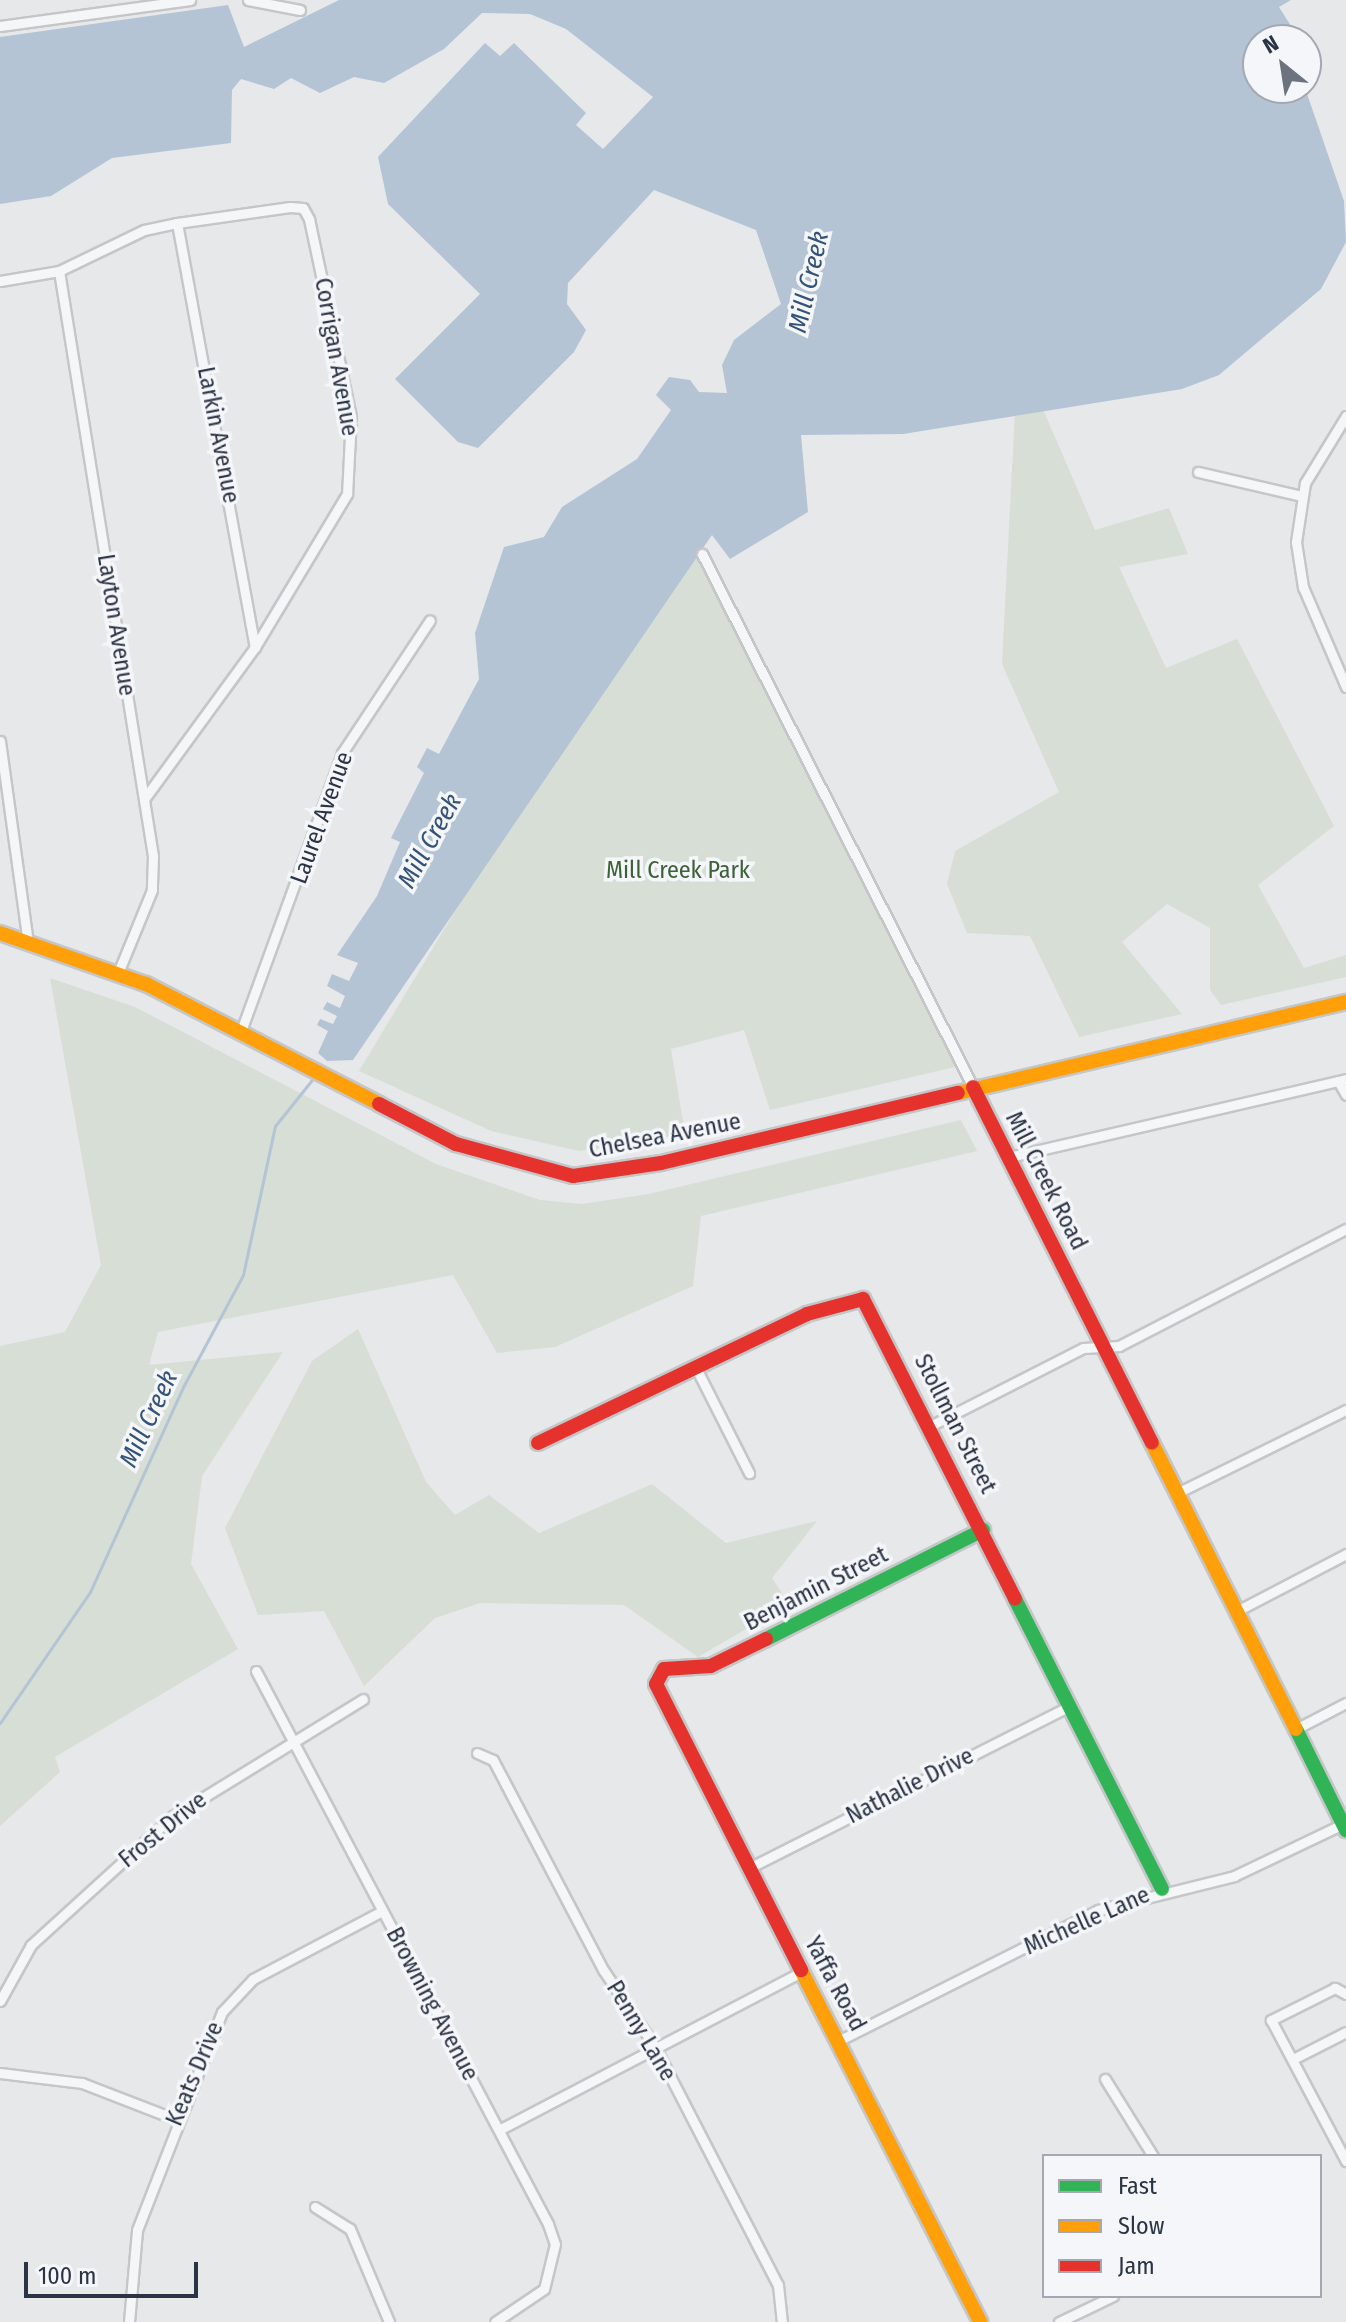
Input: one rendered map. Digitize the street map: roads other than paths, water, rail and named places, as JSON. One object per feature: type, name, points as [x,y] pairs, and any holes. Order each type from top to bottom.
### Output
[{"type":"street","points":[[0,26],[190,0]]},
{"type":"street","points":[[248,0],[300,10]]},
{"type":"street","name":"Corrigan Avenue","points":[[145,798],[255,647],[318,549],[347,494],[351,416],[303,208],[177,223]]},
{"type":"street","points":[[0,281],[59,271],[144,230],[177,223]]},
{"type":"street","name":"Larkin Avenue","points":[[177,223],[255,647]]},
{"type":"street","name":"Layton Avenue","points":[[59,271],[145,798],[152,890],[118,973]]},
{"type":"street","points":[[1346,416],[1316,459],[1302,496],[1298,569],[1346,687]]},
{"type":"street","points":[[1198,472],[1302,496]]},
{"type":"street","name":"Mill Creek Road","points":[[702,554],[1104,1344],[1344,1827]]},
{"type":"street","name":"Laurel Avenue","points":[[241,1031],[342,753],[430,620]]},
{"type":"street","points":[[0,741],[28,942]]},
{"type":"street","name":"Chelsea Avenue","points":[[0,933],[118,973],[241,1031],[456,1144],[516,1166],[573,1176],[661,1163],[973,1087],[1346,1002]]},
{"type":"street","points":[[1009,1157],[1342,1080],[1346,1095]]},
{"type":"street","points":[[932,1425],[1083,1348],[1104,1344],[1119,1346],[1346,1229]]},
{"type":"street","name":"Stollman Street","points":[[538,1443],[807,1314],[863,1299],[932,1425],[1162,1889]]},
{"type":"street","points":[[696,1368],[749,1473]]},
{"type":"street","points":[[1177,1493],[1346,1410]]},
{"type":"street","name":"Benjamin Street","points":[[664,1669],[711,1666],[983,1530]]},
{"type":"street","points":[[1237,1611],[1346,1554]]},
{"type":"street","name":"Yaffa Road","points":[[664,1669],[656,1684],[660,1696],[840,2040],[980,2322]]},
{"type":"street","name":"Browning Avenue","points":[[256,1671],[499,2130],[555,2244],[544,2289],[495,2322]]},
{"type":"street","name":"Frost Drive","points":[[0,2001],[31,1945],[173,1816],[363,1699]]},
{"type":"street","points":[[1296,1729],[1346,1703]]},
{"type":"street","name":"Nathalie Drive","points":[[749,1868],[1071,1705]]},
{"type":"street","name":"Penny Lane","points":[[477,1753],[493,1760],[604,1971],[655,2047],[778,2285],[782,2322]]},
{"type":"street","name":"Michelle Lane","points":[[840,2040],[1098,1910],[1162,1889],[1234,1876],[1344,1827]]},
{"type":"street","name":"Keats Drive","points":[[129,2322],[130,2259],[175,2119],[236,1993],[292,1955],[382,1911]]},
{"type":"street","points":[[499,2130],[803,1971]]},
{"type":"street","points":[[1346,1994],[1335,1988],[1271,2020],[1295,2058],[1346,2161]]},
{"type":"street","points":[[1295,2058],[1346,2032]]},
{"type":"street","points":[[0,2073],[82,2083],[175,2119]]},
{"type":"street","points":[[1105,2079],[1152,2154]]},
{"type":"street","points":[[315,2207],[350,2229],[389,2322]]},
{"type":"street","points":[[1059,2322],[1109,2298]]},
{"type":"water","points":[[339,0],[1291,0],[1279,7],[1290,24],[1242,24],[1242,104],[1311,104],[1344,201],[1346,242],[1321,289],[1219,375],[1182,389],[903,434],[801,435],[808,512],[730,559],[712,535],[353,1060],[327,1061],[318,1053],[328,1031],[317,1025],[320,1019],[333,1024],[337,1016],[323,1009],[327,1002],[340,1008],[345,996],[327,986],[332,974],[349,981],[358,963],[337,955],[377,896],[400,842],[391,838],[424,773],[417,767],[427,748],[439,754],[479,679],[475,633],[504,547],[544,537],[562,507],[637,459],[671,410],[656,395],[669,377],[690,380],[699,392],[727,393],[722,365],[734,340],[781,304],[756,230],[654,190],[568,283],[567,304],[586,330],[574,352],[478,448],[458,442],[395,379],[480,294],[388,204],[378,157],[485,43],[500,56],[514,43],[586,113],[576,125],[603,149],[653,97],[566,29],[530,14],[482,13],[444,49],[384,83],[354,77],[320,93],[291,78],[274,89],[241,79],[232,90],[231,143],[112,158],[51,196],[0,204],[0,37],[228,5],[244,47]]},
{"type":"waterway","name":"Mill Creek","points":[[0,1723],[90,1592],[183,1387],[243,1275],[275,1126],[315,1076]]},
{"type":"park label","name":"Mill Creek Park","points":[[678,871]]}]
